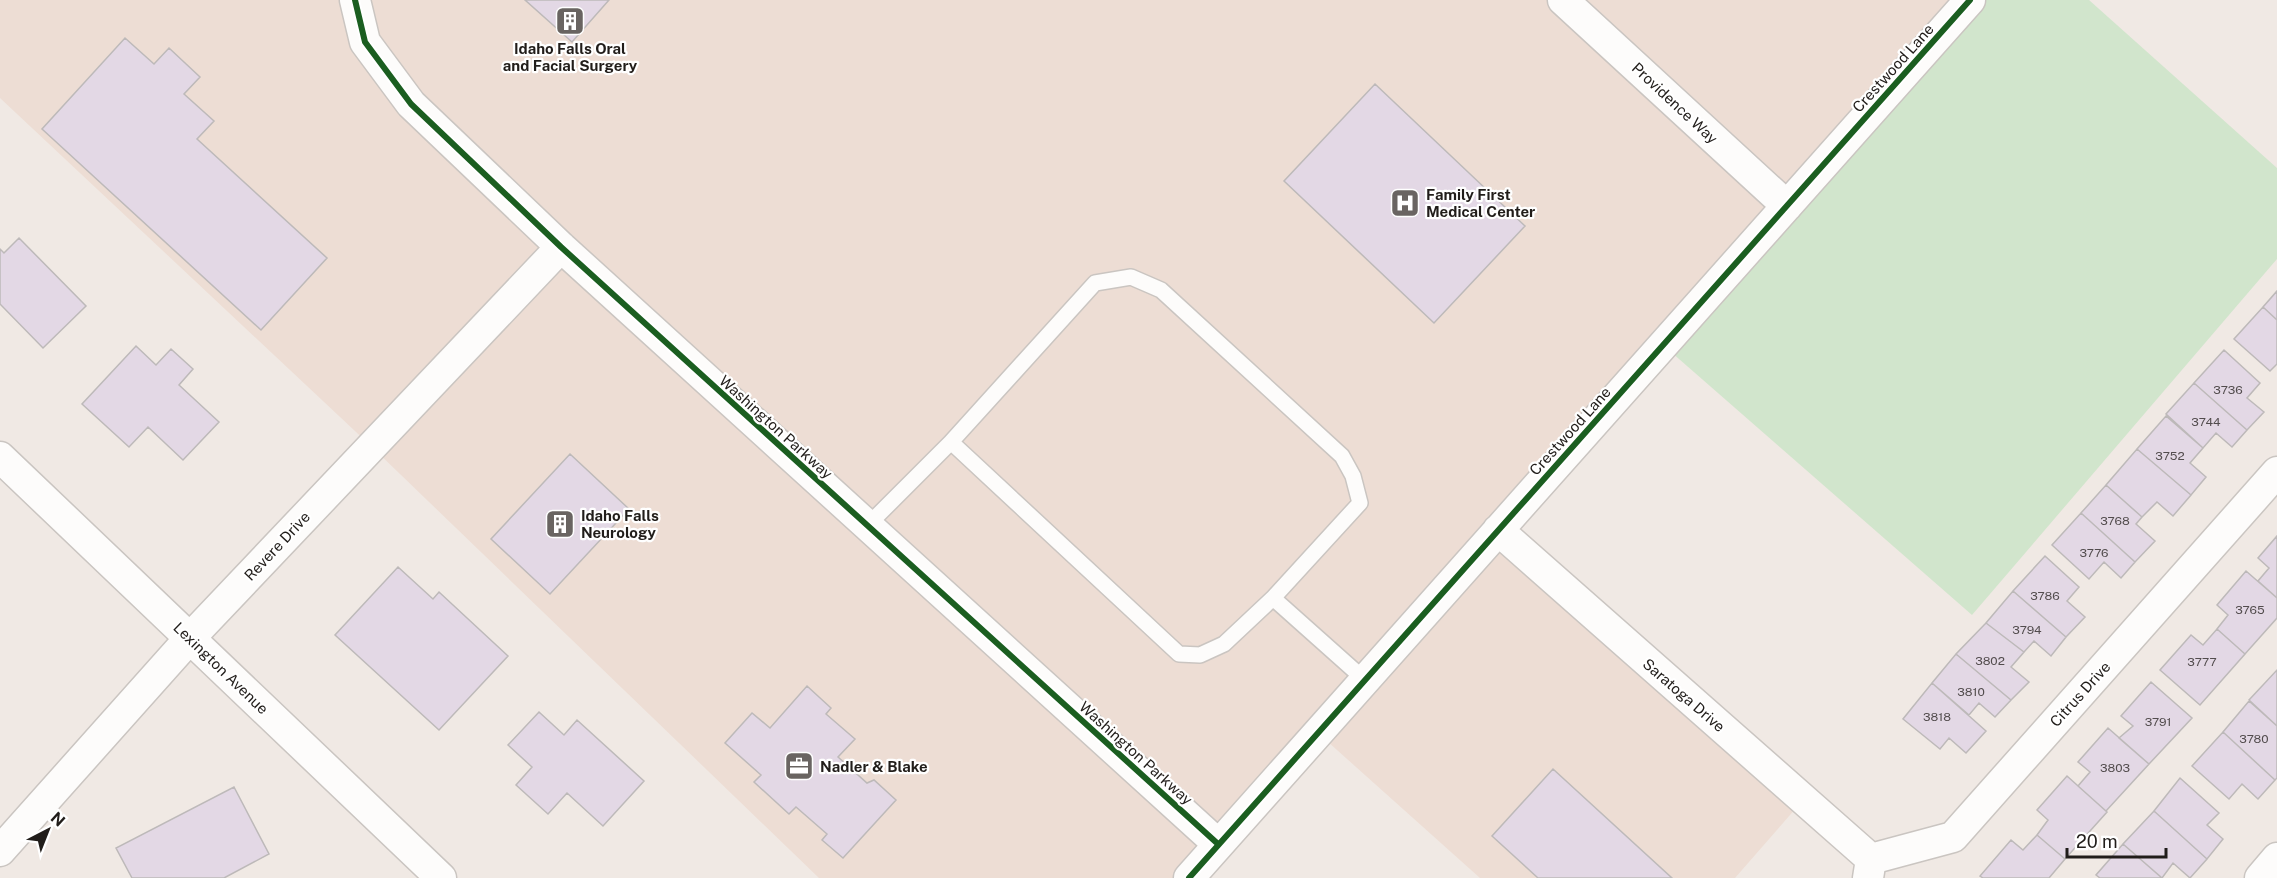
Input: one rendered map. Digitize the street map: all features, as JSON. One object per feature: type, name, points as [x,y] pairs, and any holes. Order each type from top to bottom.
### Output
[{"type":"street","name":"Washington Parkway","points":[[355,0],[365,42],[411,104],[561,247],[1218,844]]},
{"type":"street","name":"Providence Way","points":[[1563,0],[1787,206]]},
{"type":"street","name":"Crestwood Lane","points":[[1189,878],[1970,0]]},
{"type":"street","name":"Revere Drive","points":[[0,851],[190,638],[561,247]]},
{"type":"street","name":"Lexington Avenue","points":[[0,457],[441,878]]},
{"type":"street","name":"Citrus Drive","points":[[1869,868],[1953,837],[2277,472]]},
{"type":"street","name":"Saratoga Drive","points":[[1498,530],[1869,868]]},
{"type":"street","points":[[2260,878],[2277,858]]},
{"type":"lane","points":[[867,526],[951,441],[1095,284],[1131,277],[1161,290],[1342,456],[1353,476],[1360,503],[1274,598],[1224,644],[1200,655],[1179,654],[951,441]]},
{"type":"lane","points":[[1274,598],[1365,680]]},
{"type":"shaded area","points":[[0,0],[1969,0],[1498,530],[1803,800],[1735,878],[1480,878],[1318,733],[1191,878],[819,878],[372,447],[0,98]]},
{"type":"green space","points":[[1969,0],[2089,0],[2277,168],[2277,259],[1972,615],[1663,345]]},
{"type":"building","name":"Idaho Falls Oral and Facial Surgery","points":[[525,0],[609,0],[572,42]]},
{"type":"building","points":[[125,38],[154,64],[169,48],[200,77],[184,94],[214,121],[197,139],[327,258],[261,330],[42,129]]},
{"type":"building","name":"Family First Medical Center","points":[[1375,84],[1525,226],[1434,323],[1284,181]]},
{"type":"building","points":[[19,238],[86,306],[43,348],[0,304],[0,249],[4,253]]},
{"type":"building","points":[[2277,291],[2277,320],[2263,307]]},
{"type":"building","points":[[2263,307],[2277,320],[2277,364],[2270,371],[2234,339]]},
{"type":"building","points":[[136,346],[156,365],[171,349],[193,369],[179,385],[219,422],[183,460],[148,427],[129,447],[82,404]]},
{"type":"building","points":[[2224,350],[2260,383],[2247,398],[2264,412],[2247,430],[2194,383]]},
{"type":"building","points":[[2194,383],[2247,430],[2232,447],[2216,433],[2203,448],[2166,414]]},
{"type":"building","points":[[2166,416],[2203,448],[2190,463],[2206,477],[2191,495],[2137,449]]},
{"type":"building","points":[[2137,449],[2191,495],[2173,516],[2157,502],[2142,517],[2106,485]]},
{"type":"building","name":"Idaho Falls Neurology","points":[[570,454],[629,509],[550,594],[491,539]]},
{"type":"building","points":[[2106,485],[2142,517],[2136,524],[2155,541],[2135,562],[2081,513]]},
{"type":"building","points":[[2081,513],[2135,562],[2121,578],[2104,562],[2089,579],[2052,545]]},
{"type":"building","points":[[2277,536],[2277,598],[2258,581],[2269,568],[2258,558]]},
{"type":"building","points":[[2045,556],[2079,587],[2067,601],[2085,617],[2066,637],[2013,591]]},
{"type":"building","points":[[398,567],[433,599],[439,592],[508,656],[439,730],[335,635]]},
{"type":"building","points":[[2246,571],[2277,598],[2277,618],[2245,654],[2217,629],[2228,615],[2217,605]]},
{"type":"building","points":[[2013,591],[2066,637],[2051,656],[2034,641],[2024,652],[1986,623]]},
{"type":"building","points":[[1986,623],[2024,652],[2011,667],[2029,682],[2011,700],[1956,654]]},
{"type":"building","points":[[2217,629],[2245,654],[2200,705],[2160,670],[2191,635],[2203,645]]},
{"type":"building","points":[[1956,654],[2011,700],[1995,717],[1979,703],[1969,715],[1932,683]]},
{"type":"building","points":[[2277,670],[2277,726],[2249,700]]},
{"type":"building","points":[[2151,682],[2192,718],[2149,764],[2119,738],[2133,726],[2121,716]]},
{"type":"building","points":[[1932,683],[1986,731],[1966,753],[1949,738],[1940,749],[1903,719]]},
{"type":"building","name":"Nadler & Blake","points":[[807,686],[831,708],[826,714],[855,739],[838,757],[867,783],[874,780],[896,800],[843,858],[822,840],[827,834],[796,807],[789,814],[754,782],[761,775],[725,743],[752,713],[770,728]]},
{"type":"building","points":[[2249,701],[2277,726],[2277,778],[2275,780],[2223,732]]},
{"type":"building","points":[[539,712],[564,735],[577,720],[644,781],[603,826],[567,793],[548,814],[516,785],[532,767],[508,745]]},
{"type":"building","points":[[2108,728],[2149,764],[2106,811],[2078,786],[2090,772],[2078,762]]},
{"type":"building","points":[[2223,732],[2275,780],[2258,799],[2242,784],[2229,799],[2192,766]]},
{"type":"building","points":[[1553,769],[1672,878],[1538,878],[1492,836]]},
{"type":"building","points":[[2067,776],[2107,812],[2065,859],[2037,835],[2048,820],[2037,810]]},
{"type":"building","points":[[2180,778],[2219,813],[2207,825],[2223,839],[2207,859],[2154,811]]},
{"type":"building","points":[[234,787],[269,854],[224,878],[132,878],[116,848]]},
{"type":"building","points":[[2154,811],[2207,859],[2190,878],[2173,863],[2162,878],[2123,844]]},
{"type":"building","points":[[2037,835],[2065,859],[2049,878],[1983,878],[1980,876],[2011,840],[2023,850]]},
{"type":"building","points":[[2123,844],[2162,878],[2100,878],[2096,875]]},
{"type":"cycle path","points":[[355,0],[365,42],[411,104],[561,247],[1218,844]]},
{"type":"cycle path","points":[[1189,878],[1970,0]]},
{"type":"place","name":"Idaho Falls Oral and Facial Surgery","points":[[570,21]]},
{"type":"place","name":"Family First Medical Center","points":[[1405,203]]},
{"type":"place","name":"Idaho Falls Neurology","points":[[560,524]]},
{"type":"place","name":"Nadler & Blake","points":[[799,766]]}]
